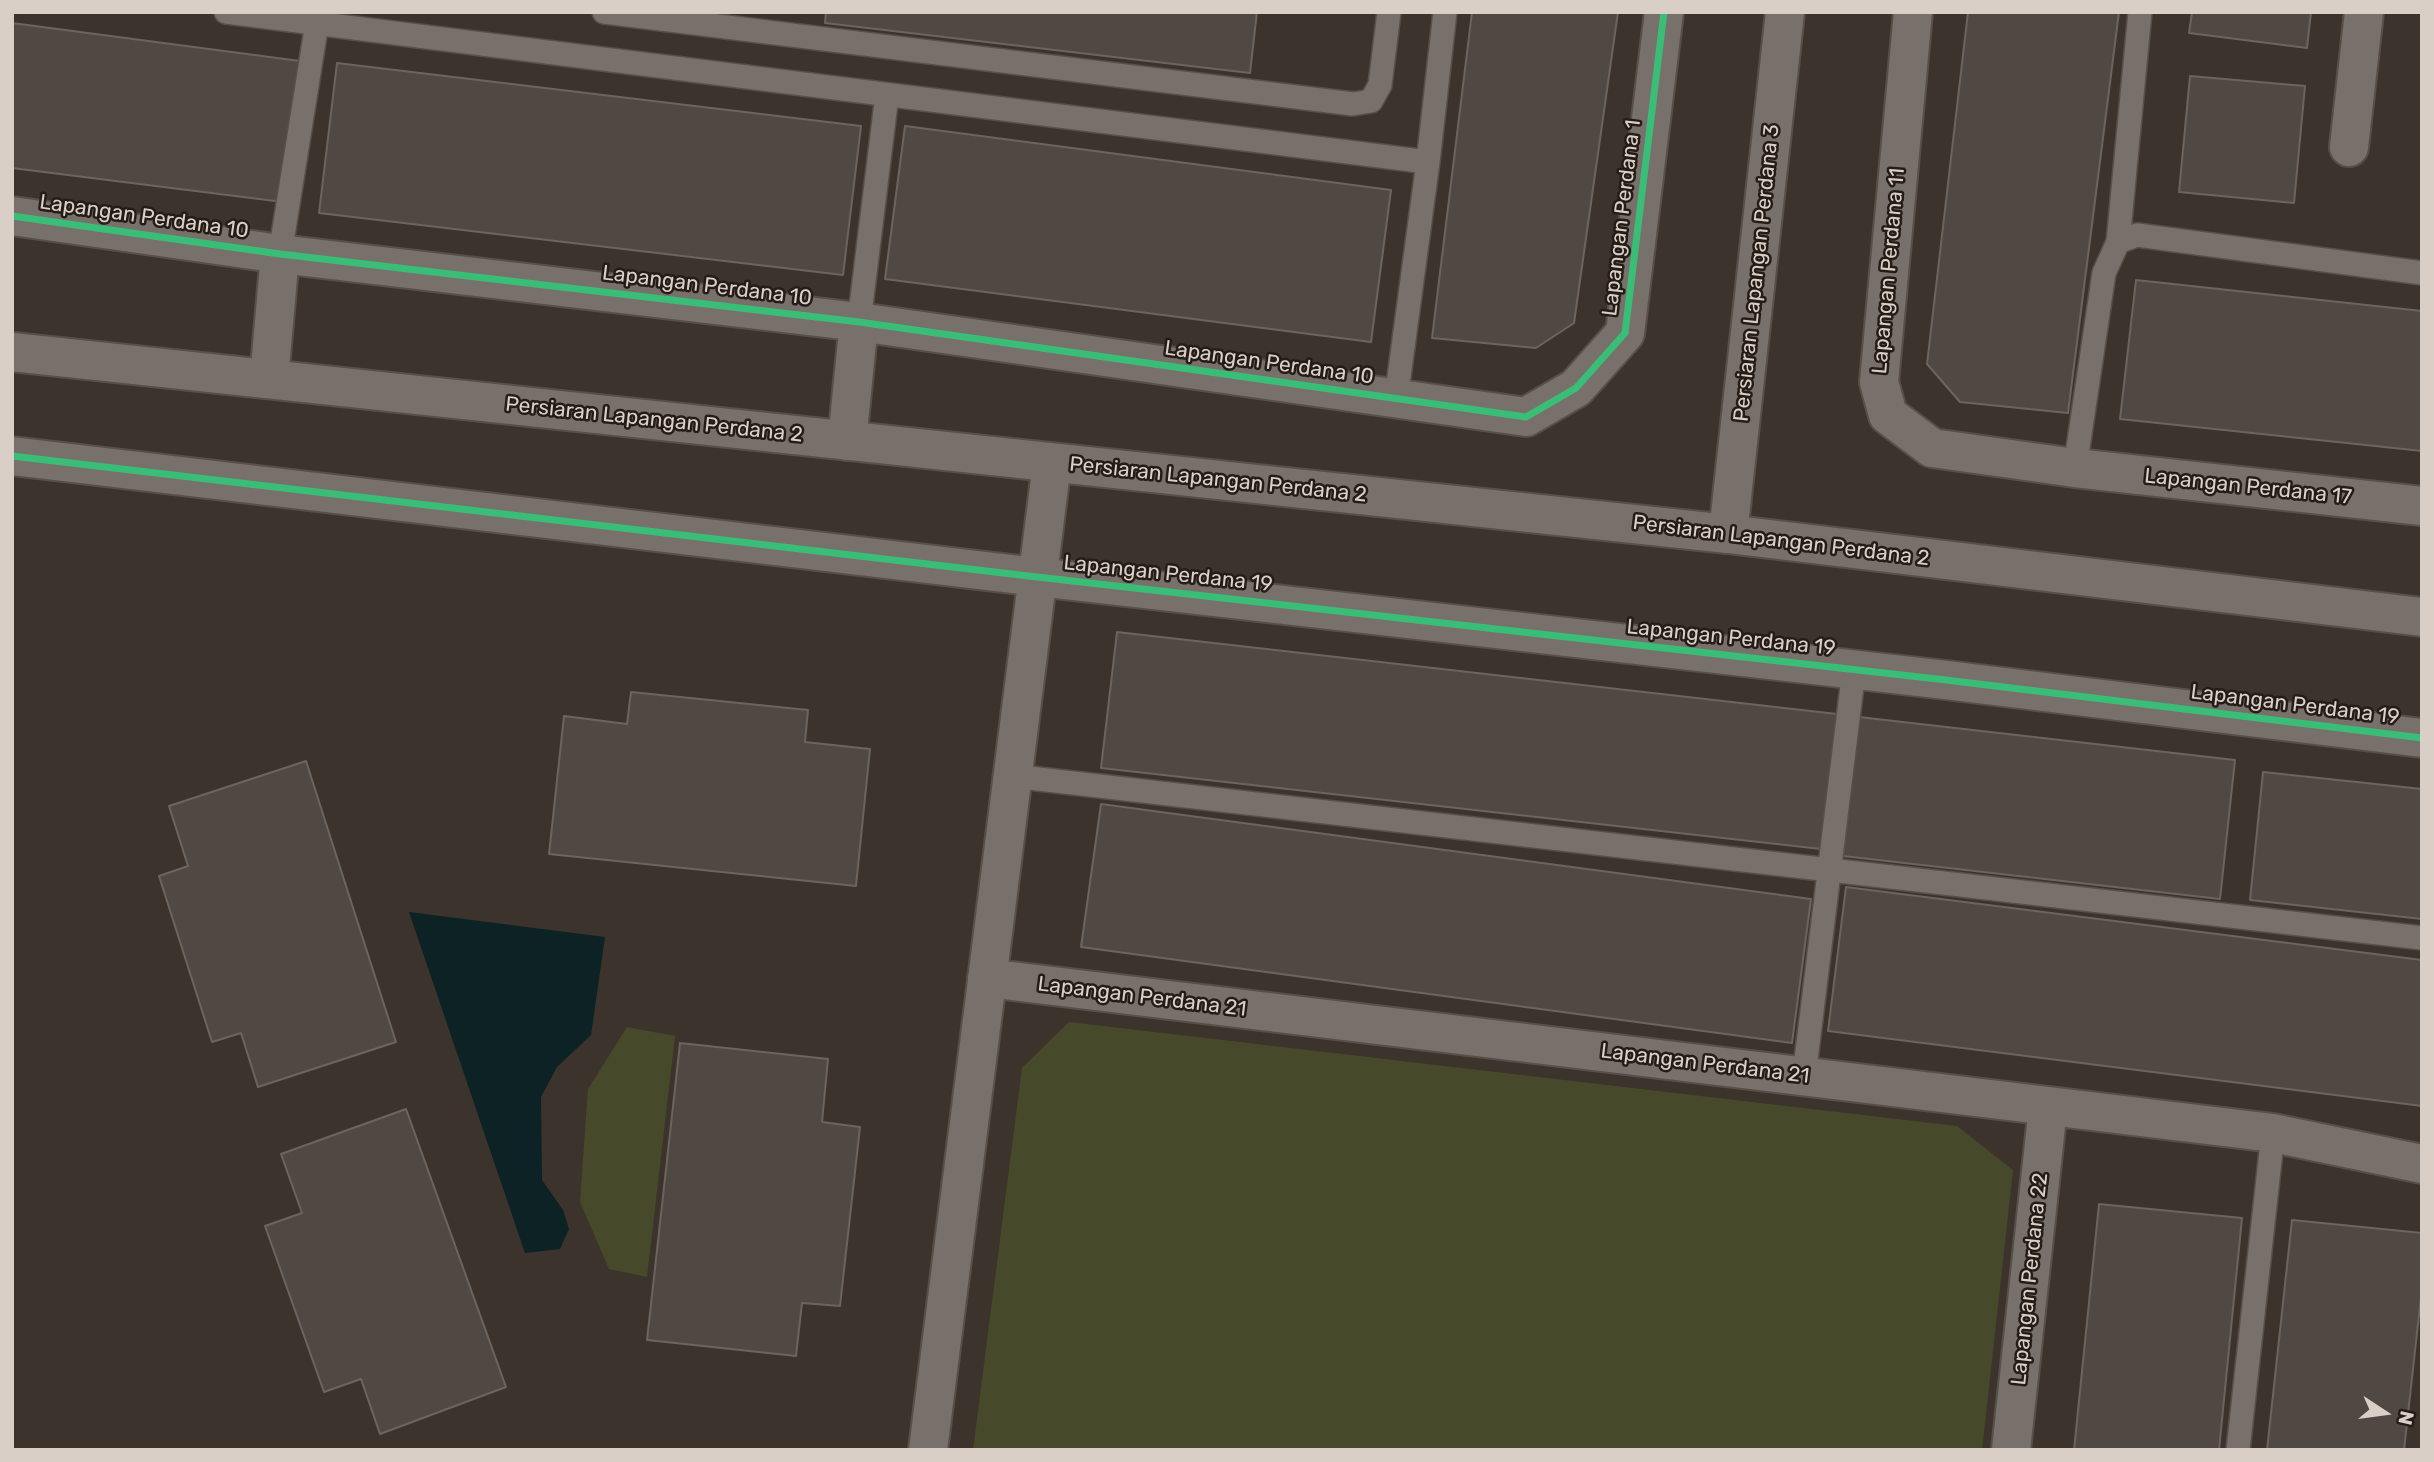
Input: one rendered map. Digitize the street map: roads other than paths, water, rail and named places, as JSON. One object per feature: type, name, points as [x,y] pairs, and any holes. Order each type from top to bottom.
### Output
[{"type":"street","name":"Lapangan Perdana 1","points":[[1396,399],[1526,417],[1576,388],[1625,333],[1664,12]]},
{"type":"street","name":"Persiaran Lapangan Perdana 3","points":[[1728,534],[1785,12]]},
{"type":"street","name":"Lapangan Perdana 11","points":[[1913,12],[1879,382],[1888,415],[1932,448],[2074,468]]},
{"type":"street","points":[[2348,147],[2364,12]]},
{"type":"street","name":"Lapangan Perdana 10","points":[[12,216],[281,254],[859,322],[1396,399]]},
{"type":"street","points":[[269,380],[281,254]]},
{"type":"street","points":[[847,441],[859,322]]},
{"type":"street","name":"Persiaran Lapangan Perdana 2","points":[[12,352],[1728,534],[2422,617]]},
{"type":"street","name":"Lapangan Perdana 19","points":[[12,456],[2422,738]]},
{"type":"street","points":[[928,1450],[1052,463]]},
{"type":"street","name":"Lapangan Perdana 17","points":[[2074,468],[2422,506]]},
{"type":"street","name":"Lapangan Perdana 21","points":[[987,978],[2273,1133],[2422,1164]]},
{"type":"street","name":"Lapangan Perdana 22","points":[[2011,1450],[2048,1107]]},
{"type":"lane","points":[[226,12],[1428,162]]},
{"type":"lane","points":[[604,12],[783,23],[1353,104],[1371,101],[1380,85],[1389,12]]},
{"type":"lane","points":[[1396,399],[1445,12]]},
{"type":"lane","points":[[2074,468],[2104,273],[2118,242],[2140,12]]},
{"type":"lane","points":[[281,254],[317,23]]},
{"type":"lane","points":[[859,322],[887,95]]},
{"type":"lane","points":[[2118,242],[2137,235],[2422,273]]},
{"type":"lane","points":[[1804,1076],[1854,670]]},
{"type":"lane","points":[[1012,776],[2422,938]]},
{"type":"lane","points":[[2238,1450],[2273,1133]]},
{"type":"water","points":[[409,912],[605,937],[591,1035],[557,1067],[541,1097],[542,1180],[563,1210],[569,1229],[560,1249],[525,1253]]}]
